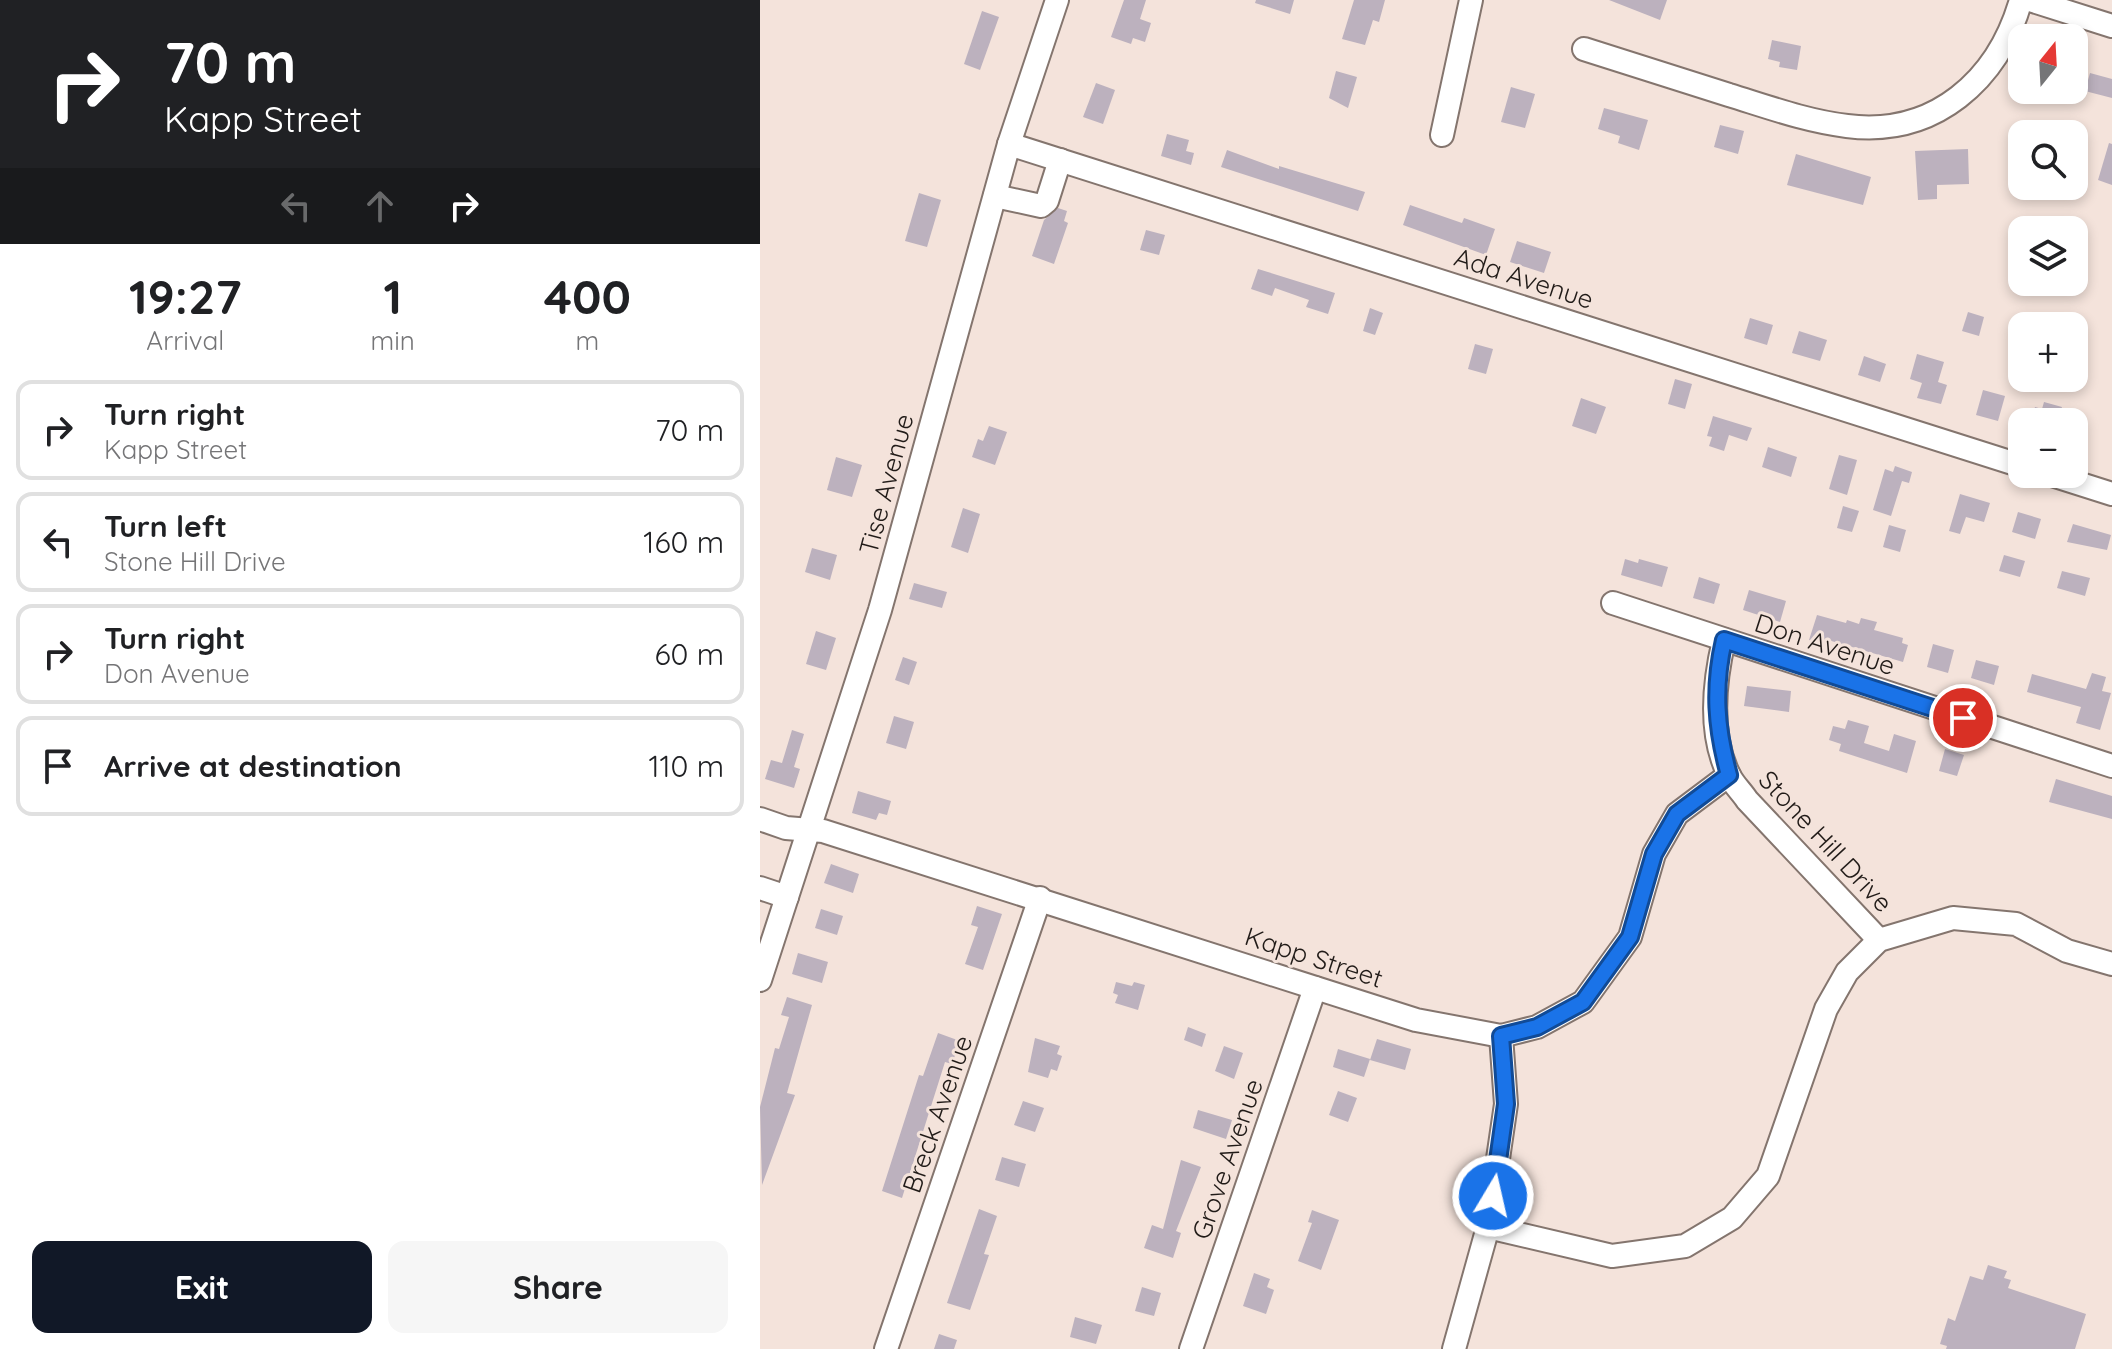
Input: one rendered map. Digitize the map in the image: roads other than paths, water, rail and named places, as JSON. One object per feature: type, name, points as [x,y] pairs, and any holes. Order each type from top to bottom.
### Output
[{"type":"street","name":"Tise Avenue","points":[[760,980],[880,610],[1009,144],[1057,0]]},
{"type":"street","points":[[1442,135],[1471,0]]},
{"type":"street","points":[[1584,49],[1821,122],[1870,127],[1918,118],[1962,97],[2006,44],[2021,0]]},
{"type":"street","points":[[2030,0],[2112,26]]},
{"type":"street","name":"Ada Avenue","points":[[1009,144],[2008,462]]},
{"type":"street","points":[[995,196],[1041,206],[1047,201],[1060,160]]},
{"type":"street","points":[[2088,486],[2112,494]]},
{"type":"street","name":"Don Avenue","points":[[1613,603],[2112,766]]},
{"type":"street","name":"Stone Hill Drive","points":[[1724,640],[1716,677],[1717,730],[1729,775],[1747,800],[1879,940]]},
{"type":"street","name":"Kapp Street","points":[[760,819],[823,831],[1416,1020],[1501,1036],[1537,1027],[1583,1002],[1630,937],[1654,854],[1677,814],[1729,775]]},
{"type":"street","points":[[760,888],[787,897]]},
{"type":"street","name":"Breck Avenue","points":[[886,1349],[1040,898]]},
{"type":"street","points":[[1488,1227],[1612,1256],[1685,1246],[1732,1218],[1768,1176],[1826,1009],[1847,972],[1879,940],[1953,918],[2016,924],[2067,951],[2112,964]]},
{"type":"street","name":"Grove Avenue","points":[[1191,1349],[1315,988]]},
{"type":"street","points":[[1454,1349],[1488,1227],[1506,1104],[1501,1036]]}]
